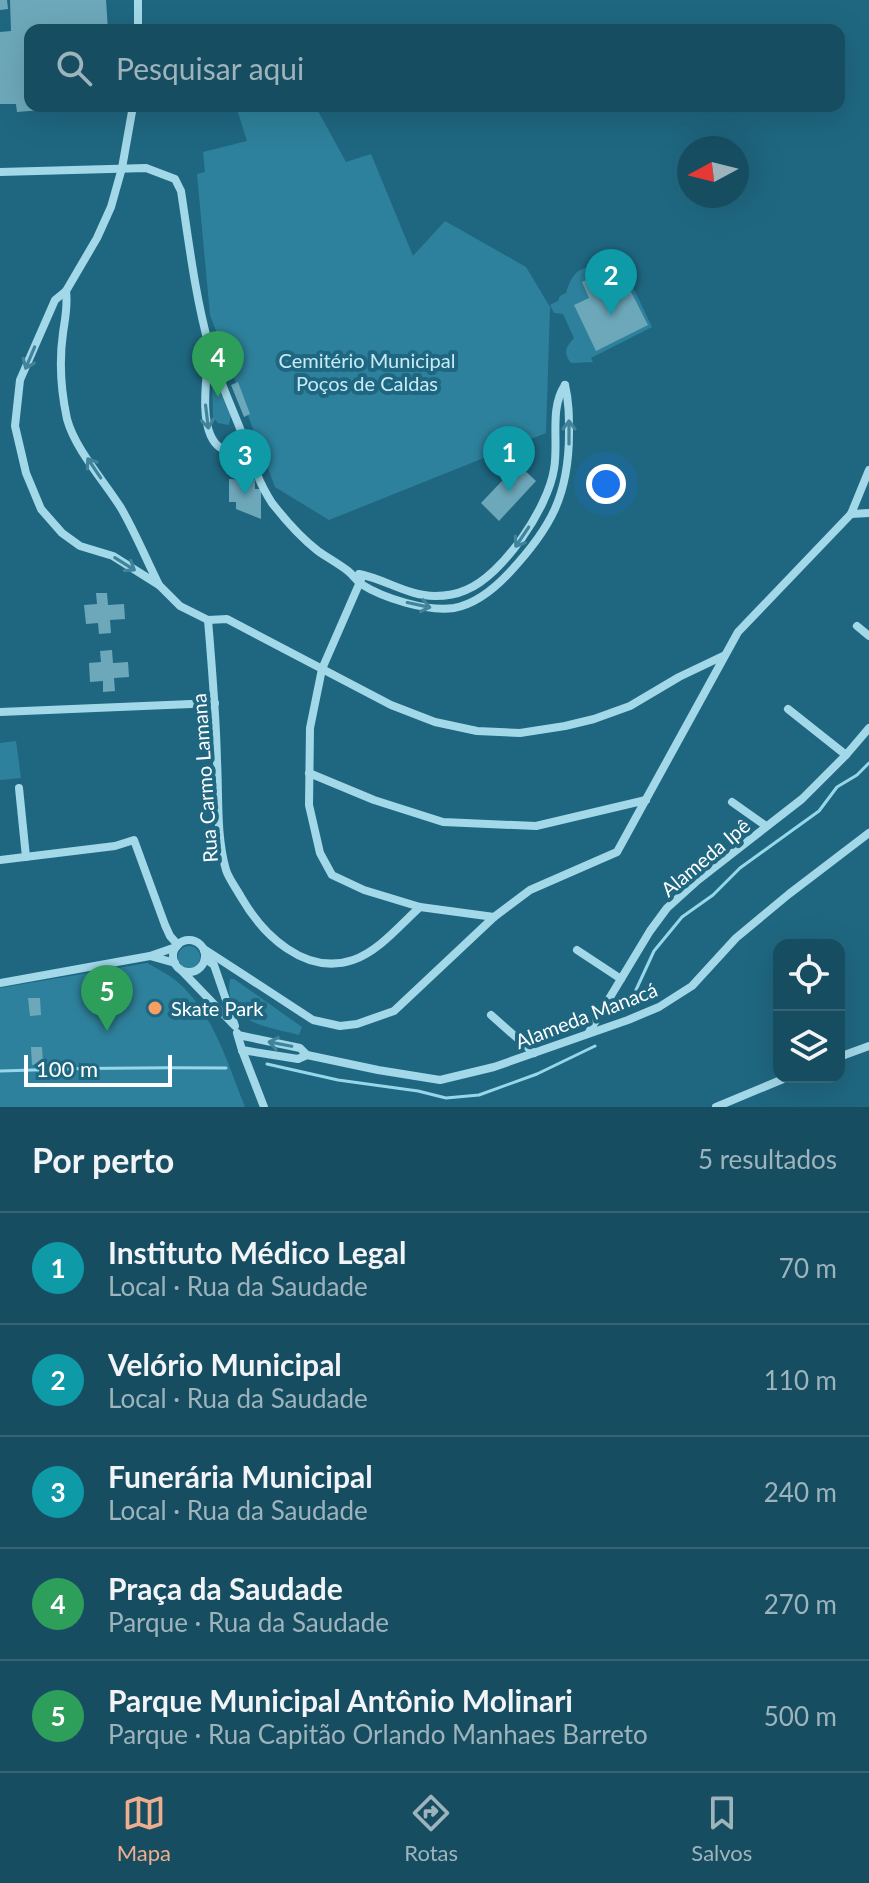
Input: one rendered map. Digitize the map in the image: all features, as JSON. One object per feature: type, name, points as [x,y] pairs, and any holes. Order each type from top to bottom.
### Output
[{"type":"street","points":[[138,0],[138,24]]},
{"type":"street","points":[[132,112],[111,207],[66,291],[55,300],[20,380],[15,426],[26,473],[41,509],[62,533],[80,546],[113,556],[159,585],[180,606],[208,620],[227,619],[391,705],[435,722],[477,731],[520,733],[594,719],[630,706],[723,656]]},
{"type":"street","points":[[0,172],[146,168],[175,179],[181,191],[195,286],[209,348],[270,499],[291,526],[317,550],[350,573],[415,606],[454,608],[468,604],[500,582],[537,540],[559,502],[569,460],[569,403],[565,385],[558,396],[554,470],[546,497],[530,526],[501,564],[467,590],[436,596],[362,579]]},
{"type":"street","points":[[66,291],[68,306],[61,374],[67,419],[73,437],[122,510],[159,585]]},
{"type":"street","points":[[209,348],[205,411],[208,429],[214,442],[223,450],[252,460]]},
{"type":"street","points":[[204,954],[313,1020],[340,1026],[357,1024],[394,1011],[494,917],[530,890],[617,852],[738,632],[851,514],[869,470]]},
{"type":"street","points":[[851,514],[869,513]]},
{"type":"street","points":[[362,579],[322,669],[310,728],[309,805],[320,853],[332,875],[364,890],[420,907],[494,917]]},
{"type":"street","name":"Rua Carmo Lamana","points":[[208,620],[215,703],[220,837],[227,872],[252,917],[276,942],[300,956],[333,964],[356,959],[377,946],[420,907]]},
{"type":"street","points":[[857,626],[869,636]]},
{"type":"street","points":[[0,712],[215,703]]},
{"type":"street","points":[[788,709],[846,755]]},
{"type":"street","name":"Alameda Ipê","points":[[588,1033],[667,908],[802,799],[869,728]]},
{"type":"street","points":[[309,773],[374,800],[443,822],[536,826],[646,800]]},
{"type":"street","points":[[19,788],[26,857]]},
{"type":"street","points":[[732,802],[766,826]]},
{"type":"street","name":"Alameda Manacá","points":[[236,1031],[300,1048],[307,1055],[440,1080],[494,1067],[659,1007],[692,986],[736,938],[869,833]]},
{"type":"street","points":[[0,860],[115,846],[134,840],[165,925],[177,946]]},
{"type":"street","points":[[0,983],[150,956],[182,942],[197,942],[214,965],[264,1107]]},
{"type":"street","points":[[175,963],[177,946]]},
{"type":"street","points":[[577,950],[621,979]]},
{"type":"street","points":[[182,971],[192,972],[201,967],[204,954]]},
{"type":"street","points":[[150,956],[175,963],[236,1031]]},
{"type":"street","points":[[491,1015],[534,1053]]},
{"type":"street","points":[[845,1055],[869,1046]]},
{"type":"street","name":"Alameda Manacá","points":[[242,1050],[298,1059],[307,1055]]},
{"type":"street","points":[[716,1107],[774,1083]]},
{"type":"green space","name":"Cemitério Municipal Poços de Caldas","points":[[238,112],[319,112],[346,162],[371,154],[413,256],[445,221],[526,267],[550,307],[546,433],[329,520],[275,487],[210,315],[197,174],[205,172],[203,152],[247,141]]},
{"type":"green space","points":[[603,265],[621,271],[629,279],[652,327],[591,358],[593,362],[571,363],[566,350],[574,338],[563,314],[554,313],[550,305],[566,293],[578,271]]},
{"type":"green space","points":[[218,378],[231,415],[229,425],[218,423],[213,417],[212,379]]},
{"type":"green space","points":[[16,741],[21,778],[0,780],[0,743]]},
{"type":"green space","points":[[189,946],[197,949],[200,957],[197,965],[189,968],[181,965],[178,957],[181,949]]},
{"type":"green space","points":[[147,963],[174,979],[199,1006],[217,1038],[245,1107],[0,1107],[0,988]]},
{"type":"green space","points":[[230,979],[302,1027],[299,1035],[262,1025],[240,1014],[229,994]]},
{"type":"building","points":[[0,0],[7,0],[8,9],[0,10]]},
{"type":"building","points":[[10,0],[106,0],[108,24],[24,24],[24,111],[17,112],[16,104],[0,104],[0,32],[11,31]]},
{"type":"building","points":[[601,273],[608,288],[625,280],[648,325],[596,351],[574,305],[589,298],[582,282]]},
{"type":"building","points":[[238,382],[250,414],[244,417],[231,385]]},
{"type":"building","points":[[518,464],[536,481],[499,521],[481,503]]},
{"type":"building","points":[[229,479],[255,480],[255,489],[261,489],[261,519],[236,509],[236,502],[229,502]]},
{"type":"building","points":[[96,593],[107,593],[108,605],[124,604],[125,619],[110,620],[111,633],[99,634],[98,623],[86,624],[84,605],[97,604]]},
{"type":"building","points":[[112,650],[113,663],[128,662],[129,677],[114,678],[115,691],[103,692],[103,681],[90,682],[89,663],[101,662],[100,651]]},
{"type":"building","points":[[28,998],[40,998],[41,1015],[30,1016]]},
{"type":"building","points":[[31,1047],[42,1047],[43,1064],[32,1065]]},
{"type":"waterway","points":[[629,1005],[654,951],[682,917],[713,895],[740,868],[819,811],[837,787],[869,763]]},
{"type":"waterway","points":[[267,1064],[338,1080],[446,1098],[479,1095],[537,1074],[595,1046]]},
{"type":"waterway","points":[[0,1071],[226,1068]]},
{"type":"place","name":"Velório Municipal","points":[[611,315]]},
{"type":"place","name":"Praça da Saudade","points":[[218,397]]},
{"type":"place","name":"Instituto Médico Legal","points":[[509,492]]},
{"type":"place","name":"Funerária Municipal","points":[[245,495]]},
{"type":"place","name":"Skate Park","points":[[155,1008]]},
{"type":"place","name":"Parque Municipal Antônio Molinari","points":[[107,1031]]}]
